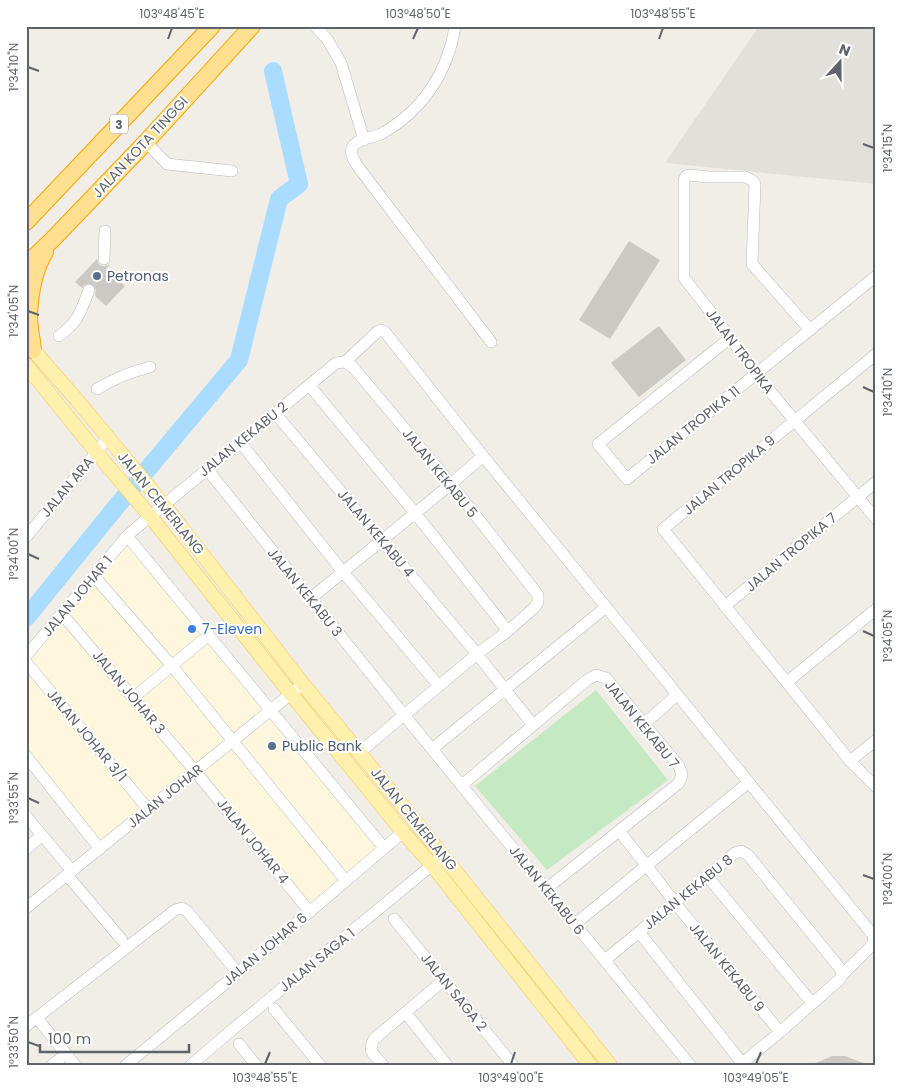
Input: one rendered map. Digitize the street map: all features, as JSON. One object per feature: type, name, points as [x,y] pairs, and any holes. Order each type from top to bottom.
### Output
[{"type":"highway","name":"3","points":[[26,222],[212,26]]},
{"type":"highway","name":"JALAN KOTA TINGGI","points":[[26,265],[146,142],[252,26]]},
{"type":"highway","points":[[29,352],[29,317],[32,288],[40,259],[53,239]]},
{"type":"main road","name":"JALAN CEMERLANG","points":[[29,352],[111,442],[160,500],[303,684],[444,856],[610,1065]]},
{"type":"main road","name":"JALAN CEMERLANG","points":[[29,352],[99,455],[147,512],[403,832],[432,865],[590,1065]]},
{"type":"street","points":[[315,26],[327,39],[341,63],[364,140]]},
{"type":"street","points":[[455,26],[454,36],[441,73],[427,96],[405,118],[380,134],[356,143],[352,148],[351,155],[491,342]]},
{"type":"street","points":[[146,142],[167,164],[232,171]]},
{"type":"street","name":"JALAN TROPIKA","points":[[810,330],[752,264],[755,184],[752,180],[745,177],[686,176],[684,180],[684,278],[756,374],[876,519]]},
{"type":"street","points":[[104,259],[105,232]]},
{"type":"street","name":"JALAN TROPIKA 11","points":[[730,338],[598,444],[627,479],[876,276]]},
{"type":"street","points":[[59,336],[70,328],[78,318],[89,290]]},
{"type":"street","name":"JALAN KEKABU 2","points":[[147,512],[160,500],[207,469],[309,385],[381,330],[386,332],[483,456]]},
{"type":"street","name":"JALAN TROPIKA 9","points":[[725,606],[663,529],[876,354]]},
{"type":"street","name":"JALAN KEKABU 5","points":[[340,362],[353,367],[451,484],[538,595],[538,602],[535,607],[508,631]]},
{"type":"street","points":[[97,389],[109,381],[150,367]]},
{"type":"street","points":[[309,385],[508,631],[477,654],[360,752]]},
{"type":"street","name":"JALAN KEKABU 4","points":[[276,413],[477,654],[533,725]]},
{"type":"street","name":"JALAN ARA","points":[[26,537],[111,442]]},
{"type":"street","points":[[240,442],[343,572],[439,686]]},
{"type":"street","points":[[311,598],[483,456],[873,935],[874,940],[872,945],[839,980],[741,1064],[638,932]]},
{"type":"street","name":"JALAN KEKABU 3","points":[[207,469],[404,715]]},
{"type":"street","name":"JALAN TROPIKA 7","points":[[725,606],[876,482]]},
{"type":"street","name":"JALAN JOHAR 1","points":[[26,656],[147,512]]},
{"type":"street","points":[[127,536],[384,848]]},
{"type":"street","points":[[94,576],[172,666],[346,881]]},
{"type":"street","points":[[725,606],[850,761],[876,787]]},
{"type":"street","points":[[432,749],[606,607]]},
{"type":"street","points":[[787,682],[876,609]]},
{"type":"street","name":"JALAN JOHAR 3","points":[[62,614],[195,771]]},
{"type":"street","points":[[133,698],[209,635]]},
{"type":"street","name":"JALAN JOHAR 3/1","points":[[26,662],[148,809]]},
{"type":"street","name":"JALAN KEKABU 7","points":[[462,785],[587,680],[596,675],[606,678],[679,766],[682,775],[679,783],[546,889]]},
{"type":"street","name":"JALAN JOHAR","points":[[26,908],[303,684]]},
{"type":"street","points":[[644,724],[677,695]]},
{"type":"street","name":"JALAN KEKABU 6","points":[[404,715],[690,1065]]},
{"type":"street","points":[[850,761],[876,740]]},
{"type":"street","points":[[26,756],[100,848]]},
{"type":"street","name":"JALAN JOHAR 4","points":[[195,771],[310,912]]},
{"type":"street","points":[[575,924],[749,782]]},
{"type":"street","points":[[28,820],[42,835],[122,940]]},
{"type":"street","name":"JALAN KEKABU 9","points":[[619,831],[780,1032]]},
{"type":"street","name":"JALAN JOHAR 6","points":[[126,1065],[238,973],[403,832]]},
{"type":"street","points":[[26,848],[42,835]]},
{"type":"street","name":"JALAN KEKABU 8","points":[[605,960],[735,853],[741,851],[748,855],[844,974]]},
{"type":"street","name":"JALAN SAGA 1","points":[[191,1065],[444,856]]},
{"type":"street","points":[[707,876],[812,1003]]},
{"type":"street","points":[[26,1026],[175,910],[182,908],[187,911],[238,973]]},
{"type":"street","name":"JALAN SAGA 2","points":[[394,919],[513,1065]]},
{"type":"street","points":[[382,1065],[371,1051],[370,1046],[374,1039],[444,980]]},
{"type":"street","points":[[274,1009],[320,1065]]},
{"type":"street","points":[[406,1012],[447,1065]]},
{"type":"street","points":[[37,1018],[75,1065]]},
{"type":"street","points":[[239,1044],[256,1065]]},
{"type":"street","points":[[52,1065],[66,1054]]},
{"type":"shaded area","points":[[759,26],[876,26],[876,184],[665,163]]},
{"type":"shaded area","points":[[127,541],[379,848],[311,906],[195,766],[99,844],[26,751],[26,662]]},
{"type":"green space","points":[[596,690],[668,780],[547,870],[475,786]]},
{"type":"building","points":[[629,241],[660,260],[610,339],[579,320]]},
{"type":"building","name":"Petronas","points":[[97,259],[100,266],[110,265],[106,269],[125,286],[106,306],[95,296],[96,289],[94,285],[87,283],[82,288],[75,282]]},
{"type":"building","points":[[659,326],[686,360],[639,397],[611,363]]},
{"type":"building","points":[[832,1056],[845,1056],[866,1065],[811,1065]]},
{"type":"waterway","points":[[26,618],[239,360],[279,199],[299,184],[273,71]]},
{"type":"tunnel","points":[[89,290],[104,259]]},
{"type":"place","name":"Petronas","points":[[97,276]]},
{"type":"place","name":"7-Eleven","points":[[192,629]]},
{"type":"place","name":"Public Bank","points":[[272,746]]}]
